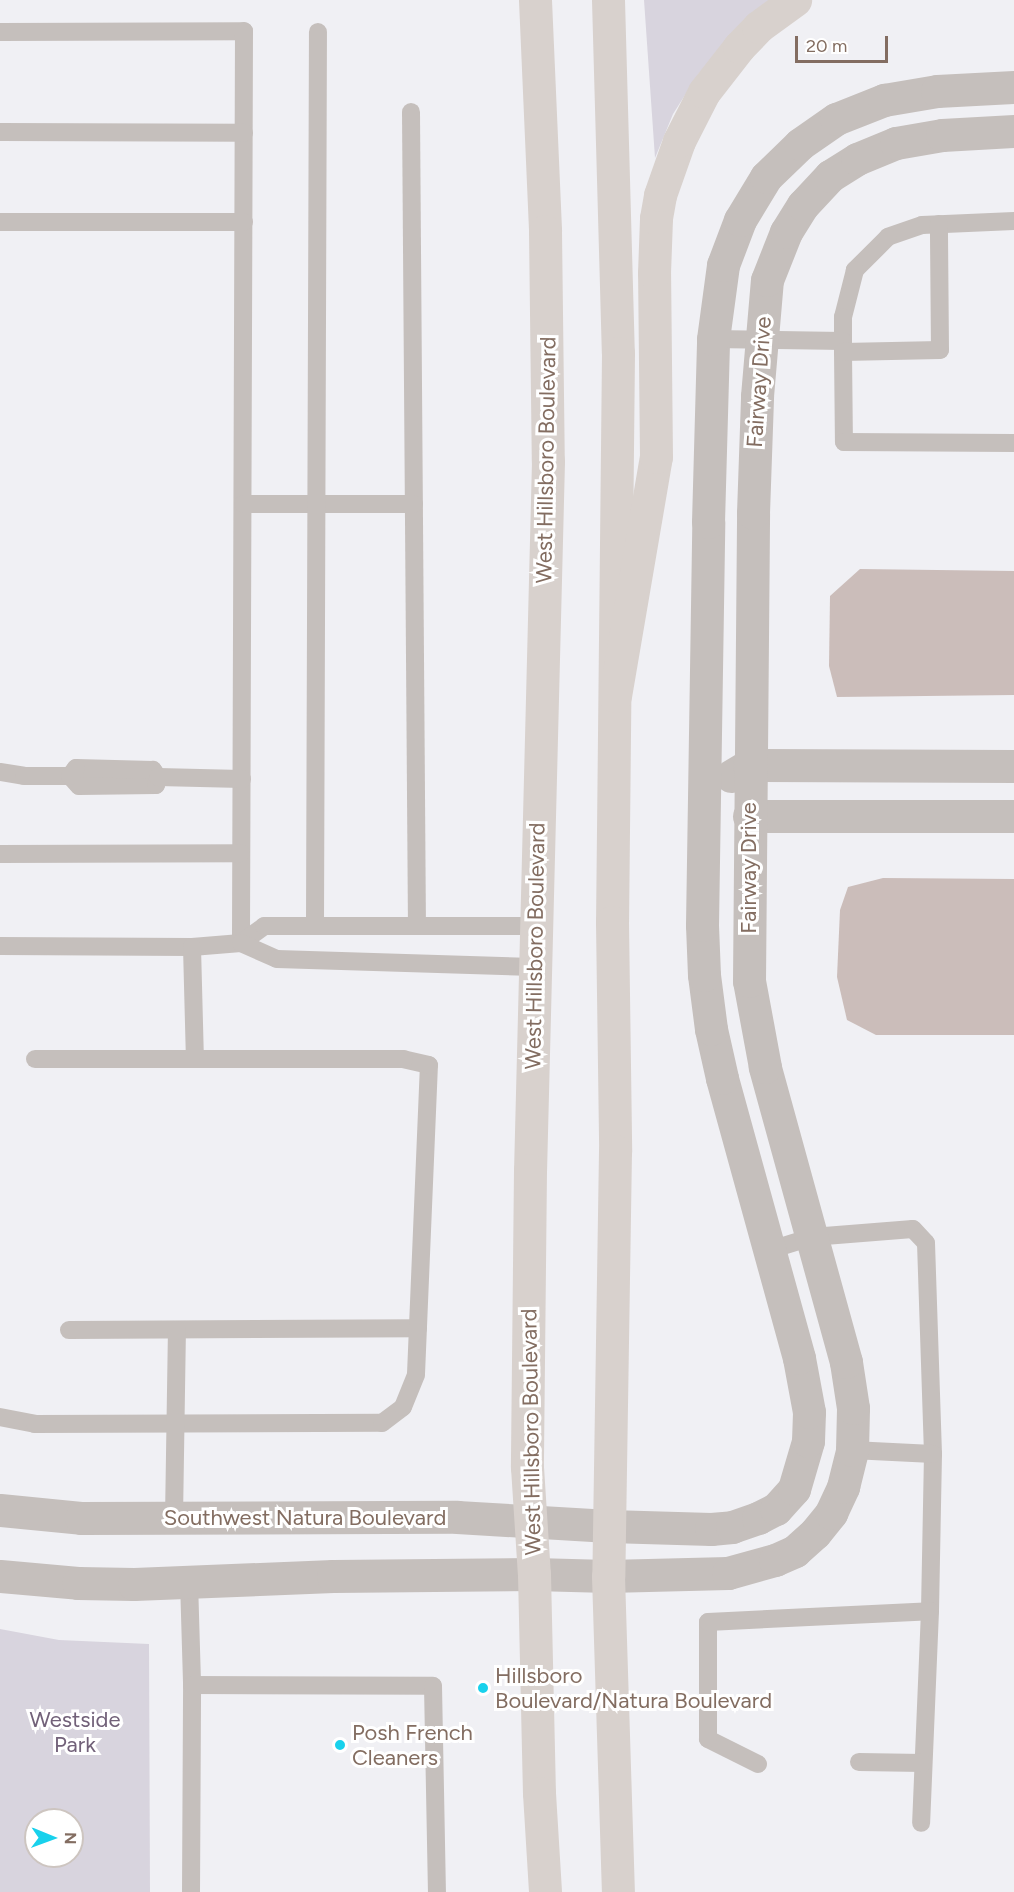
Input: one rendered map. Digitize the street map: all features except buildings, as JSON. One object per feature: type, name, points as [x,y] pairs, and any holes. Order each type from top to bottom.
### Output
[{"type":"main road","name":"West Hillsboro Boulevard","points":[[534,0],[545,231],[548,461],[528,1285],[529,1520],[534,1574],[539,1793],[545,1892]]},
{"type":"main road","points":[[608,0],[618,353],[612,922],[615,1151],[608,1576],[618,1892]]},
{"type":"main road","points":[[615,696],[656,457],[654,273],[656,218],[660,195],[679,141],[704,92],[752,34],[795,0]]},
{"type":"street","name":"Fairway Drive","points":[[609,1526],[677,1529],[732,1527],[776,1509],[794,1489],[808,1441],[809,1412],[799,1358],[744,1163],[711,1029],[704,975],[702,925],[713,339],[723,265],[740,220],[766,177],[800,144],[836,119],[884,100],[937,91],[1014,87]]},
{"type":"street","name":"Fairway Drive","points":[[608,1576],[728,1573],[775,1560],[795,1551],[815,1533],[831,1513],[843,1487],[852,1450],[853,1408],[846,1362],[765,1067],[750,981],[749,765],[753,501],[761,340],[767,280],[786,231],[803,205],[830,176],[857,159],[896,143],[942,135],[1014,131]]},
{"type":"street","points":[[1014,766],[749,765],[705,790],[749,816],[1014,816]]},
{"type":"street","name":"Southwest Natura Boulevard","points":[[0,1510],[81,1518],[458,1517],[609,1526]]},
{"type":"street","points":[[0,1576],[78,1583],[534,1574],[608,1576]]},
{"type":"lane","points":[[0,32],[244,31],[241,943]]},
{"type":"lane","points":[[315,924],[318,32]]},
{"type":"lane","points":[[411,111],[417,925]]},
{"type":"lane","points":[[0,132],[244,133]]},
{"type":"lane","points":[[1014,221],[922,225],[888,237],[855,270],[843,317],[844,442],[1014,443]]},
{"type":"lane","points":[[0,222],[244,222]]},
{"type":"lane","points":[[713,339],[940,350],[939,224]]},
{"type":"lane","points":[[243,504],[414,504]]},
{"type":"lane","points":[[0,772],[24,776],[70,776],[79,786],[156,785],[159,777],[242,779]]},
{"type":"lane","points":[[0,854],[242,853]]},
{"type":"lane","points":[[241,943],[264,926],[315,924],[536,926]]},
{"type":"lane","points":[[0,946],[192,947],[241,943],[277,959],[534,967]]},
{"type":"lane","points":[[192,947],[195,1059]]},
{"type":"lane","points":[[0,1417],[35,1424],[382,1423],[403,1407],[416,1374],[429,1065],[404,1059],[35,1059]]},
{"type":"lane","points":[[770,1250],[812,1237],[913,1229],[926,1244],[933,1454],[930,1611],[921,1823]]},
{"type":"lane","points":[[69,1330],[418,1328]]},
{"type":"lane","points":[[174,1518],[177,1329]]},
{"type":"lane","points":[[852,1450],[933,1454]]},
{"type":"lane","points":[[189,1581],[192,1685],[191,1892]]},
{"type":"lane","points":[[758,1764],[708,1739],[708,1622],[930,1611]]},
{"type":"lane","points":[[192,1685],[434,1686],[437,1892]]},
{"type":"lane","points":[[859,1762],[923,1764]]},
{"type":"green space","points":[[644,0],[770,0],[699,73],[673,114],[655,158]]},
{"type":"green space","name":"Westside Park","points":[[0,1629],[59,1640],[149,1644],[150,1892],[0,1892]]},
{"type":"shaded area","points":[[860,569],[1014,571],[1014,695],[837,697],[829,666],[830,596]]},
{"type":"shaded area","points":[[883,878],[1014,879],[1014,1035],[876,1035],[847,1020],[837,977],[840,910],[848,887]]},
{"type":"place","name":"Hillsboro Boulevard/Natura Boulevard","points":[[483,1688]]},
{"type":"place","name":"Posh French Cleaners","points":[[340,1745]]}]
